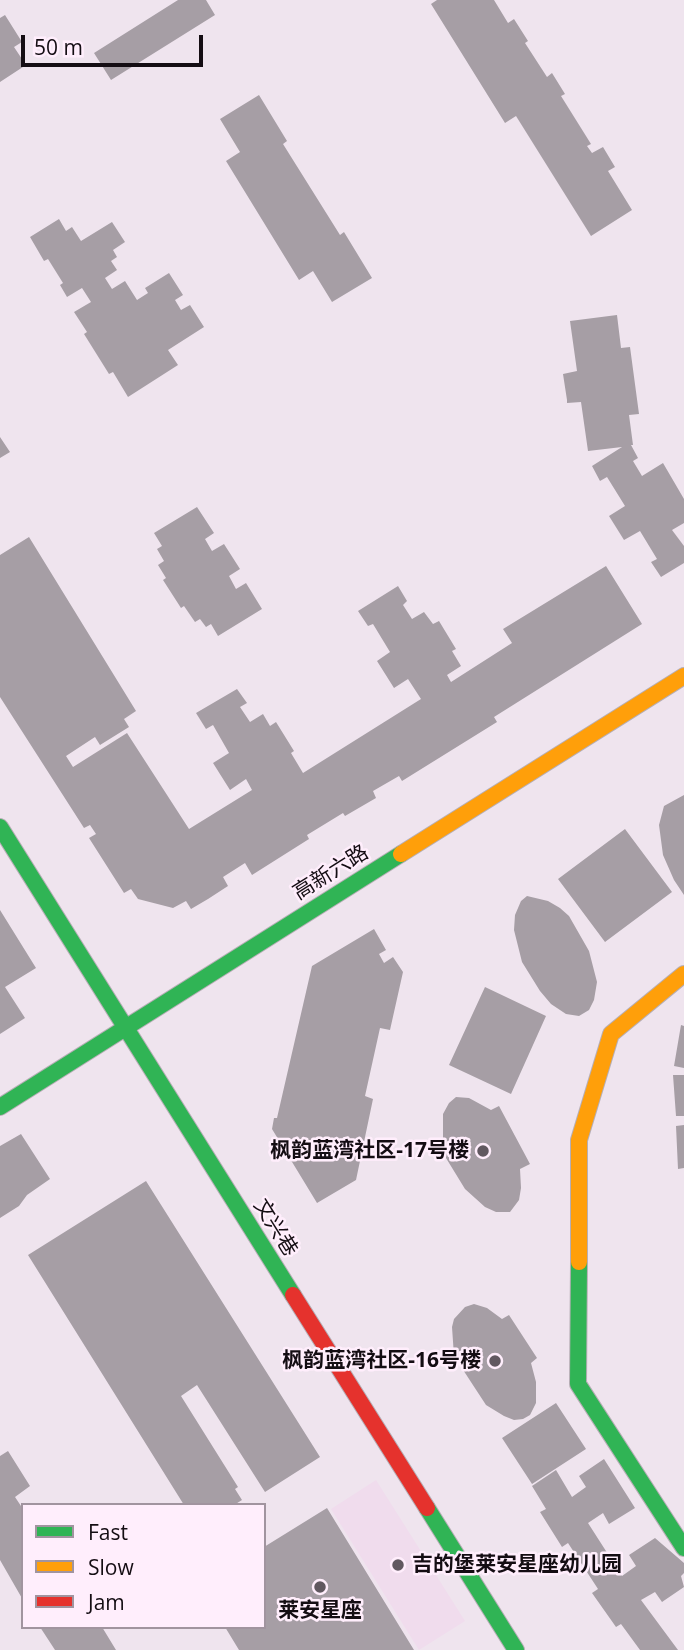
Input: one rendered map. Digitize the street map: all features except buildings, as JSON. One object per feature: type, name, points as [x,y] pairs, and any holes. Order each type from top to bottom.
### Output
[{"type":"street","name":"高新六路","points":[[0,1107],[684,676]]},
{"type":"street","name":"文兴巷","points":[[0,827],[516,1650]]},
{"type":"street","points":[[684,974],[611,1034],[579,1140],[578,1330],[578,1384],[684,1548]]},
{"type":"shaded area","name":"吉的堡莱安星座幼儿园","points":[[376,1480],[465,1621],[419,1650],[331,1509]]},
{"type":"traffic: fast","points":[[0,827],[293,1295]]},
{"type":"traffic: fast","points":[[0,1107],[401,854]]},
{"type":"traffic: fast","points":[[579,1262],[578,1384],[684,1548]]},
{"type":"traffic: fast","points":[[427,1508],[516,1650]]},
{"type":"traffic: slow","points":[[401,854],[684,676]]},
{"type":"traffic: slow","points":[[579,1262],[579,1140],[611,1034],[684,974]]},
{"type":"traffic: jam","points":[[293,1295],[427,1508]]},
{"type":"place","name":"枫韵蓝湾社区-17号楼","points":[[483,1151]]},
{"type":"place","name":"枫韵蓝湾社区-16号楼","points":[[495,1361]]},
{"type":"place","name":"吉的堡莱安星座幼儿园","points":[[398,1565]]},
{"type":"place","name":"莱安星座","points":[[320,1587]]}]
